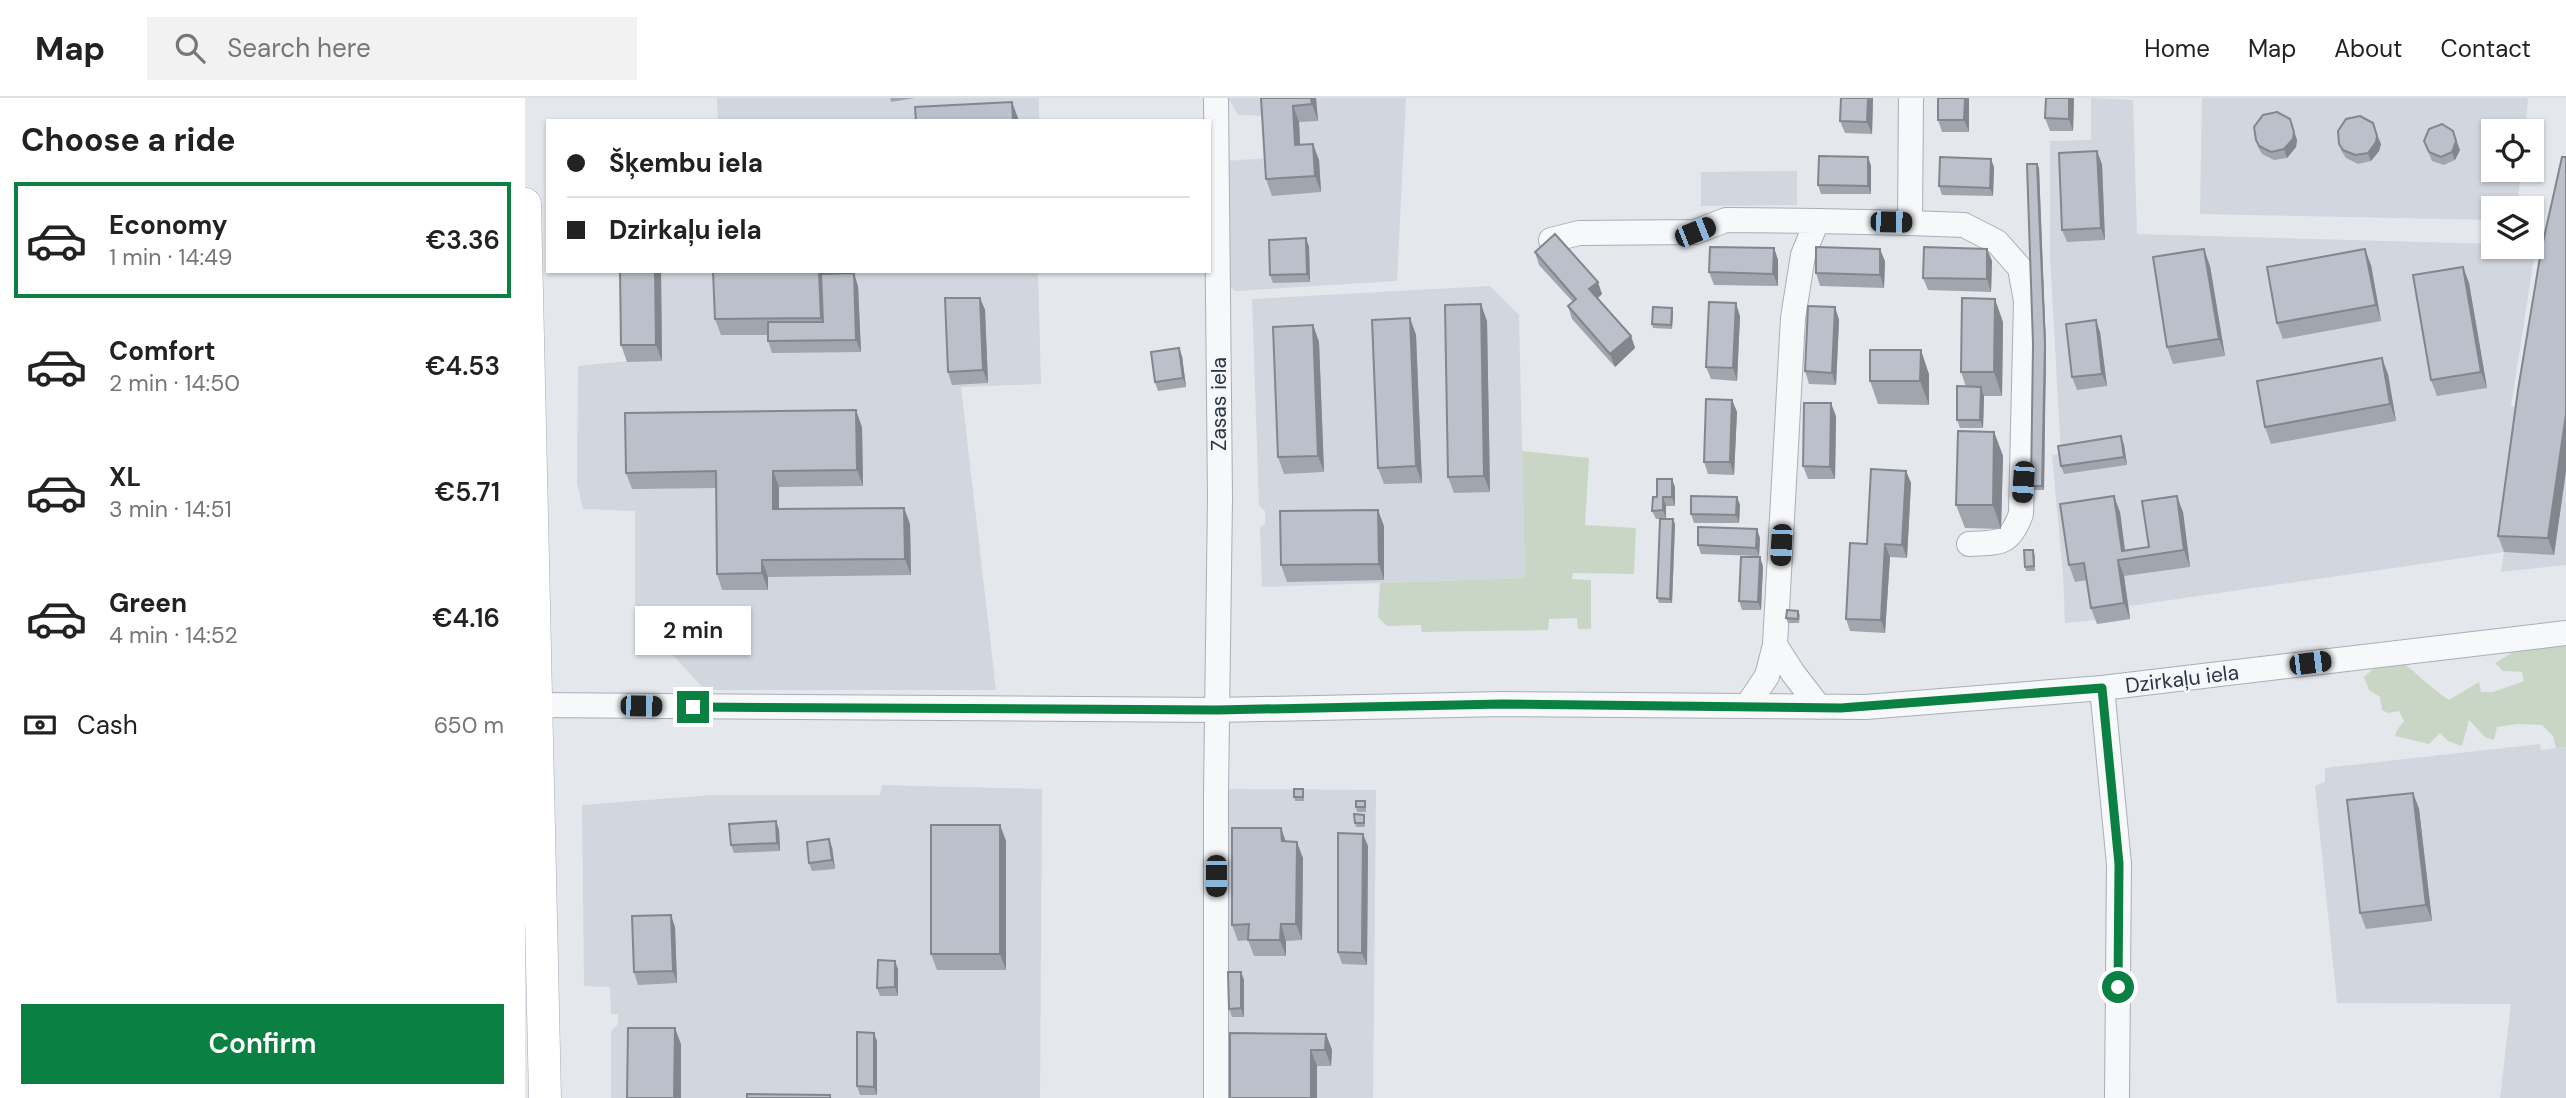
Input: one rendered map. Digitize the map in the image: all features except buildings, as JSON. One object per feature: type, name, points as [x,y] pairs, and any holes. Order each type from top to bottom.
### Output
[{"type":"main road","points":[[525,204],[531,644],[537,705],[545,1098]]},
{"type":"street","name":"Zasas iela","points":[[1216,98],[1220,498],[1216,1098]]},
{"type":"street","points":[[1910,223],[1911,98]]},
{"type":"street","points":[[1551,240],[1579,233],[1695,232],[1725,220],[1964,225],[1997,242],[2020,268],[2026,300],[2021,514],[2014,533],[2001,542],[1969,544]]},
{"type":"street","points":[[1747,706],[1767,676],[1775,645],[1793,318],[1803,255],[1817,221]]},
{"type":"street","name":"Dzirkaļu iela","points":[[537,705],[1217,710],[1502,704],[1866,707],[2102,688],[2566,633]]},
{"type":"street","points":[[1775,645],[1819,707]]},
{"type":"street","points":[[2102,688],[2119,864],[2117,1098]]},
{"type":"shaded area","points":[[717,98],[1039,98],[1039,119],[718,119]]},
{"type":"shaded area","points":[[1228,98],[1406,98],[1397,281],[1235,291],[1226,284],[1226,161],[1269,158],[1267,116],[1238,115]]},
{"type":"shaded area","points":[[2091,98],[2133,100],[2137,234],[2481,244],[2481,259],[2534,259],[2511,406],[2524,407],[2566,184],[2566,565],[2501,572],[2504,552],[2129,606],[2130,619],[2097,624],[2096,620],[2065,623],[2052,455],[2061,454],[2050,257],[2050,141],[2091,140]]},
{"type":"shaded area","points":[[2202,98],[2528,98],[2526,119],[2481,119],[2481,182],[2520,182],[2518,196],[2481,196],[2481,220],[2200,214]]},
{"type":"shaded area","points":[[1797,171],[1797,205],[1701,206],[1701,172]]},
{"type":"shaded area","points":[[626,273],[1038,273],[1041,384],[961,387],[996,690],[705,690],[635,614],[635,511],[583,509],[577,483],[578,366],[627,361]]},
{"type":"shaded area","points":[[1490,286],[1519,315],[1525,578],[1262,587],[1260,527],[1265,524],[1265,511],[1259,505],[1252,299]]},
{"type":"shaded area","points":[[2540,744],[2541,750],[2566,747],[2566,1098],[2500,1098],[2511,1004],[2337,1003],[2315,786],[2325,782],[2325,768]]},
{"type":"shaded area","points":[[882,785],[1042,789],[1040,1098],[611,1098],[611,1031],[618,1024],[618,1014],[611,1014],[610,987],[584,986],[582,805],[712,795],[880,795]]},
{"type":"shaded area","points":[[1224,789],[1376,790],[1373,1098],[1226,1098]]},
{"type":"green space","points":[[1522,451],[1589,458],[1585,525],[1636,528],[1634,574],[1573,573],[1572,579],[1591,580],[1591,629],[1578,629],[1577,618],[1549,619],[1548,630],[1422,632],[1421,625],[1387,626],[1378,617],[1380,583],[1525,578]]},
{"type":"green space","points":[[2566,643],[2566,747],[2556,748],[2553,736],[2542,725],[2517,724],[2497,727],[2494,740],[2485,737],[2469,720],[2462,746],[2448,741],[2440,733],[2429,744],[2395,736],[2404,721],[2399,711],[2388,713],[2382,710],[2380,697],[2369,690],[2364,677],[2372,670],[2398,659],[2449,700],[2479,682],[2481,692],[2493,692],[2524,681],[2522,672],[2503,671],[2495,663],[2523,646]]},
{"type":"route","points":[[693,707],[1217,710],[1502,704],[1841,708],[2102,688],[2119,864],[2118,987]]}]
